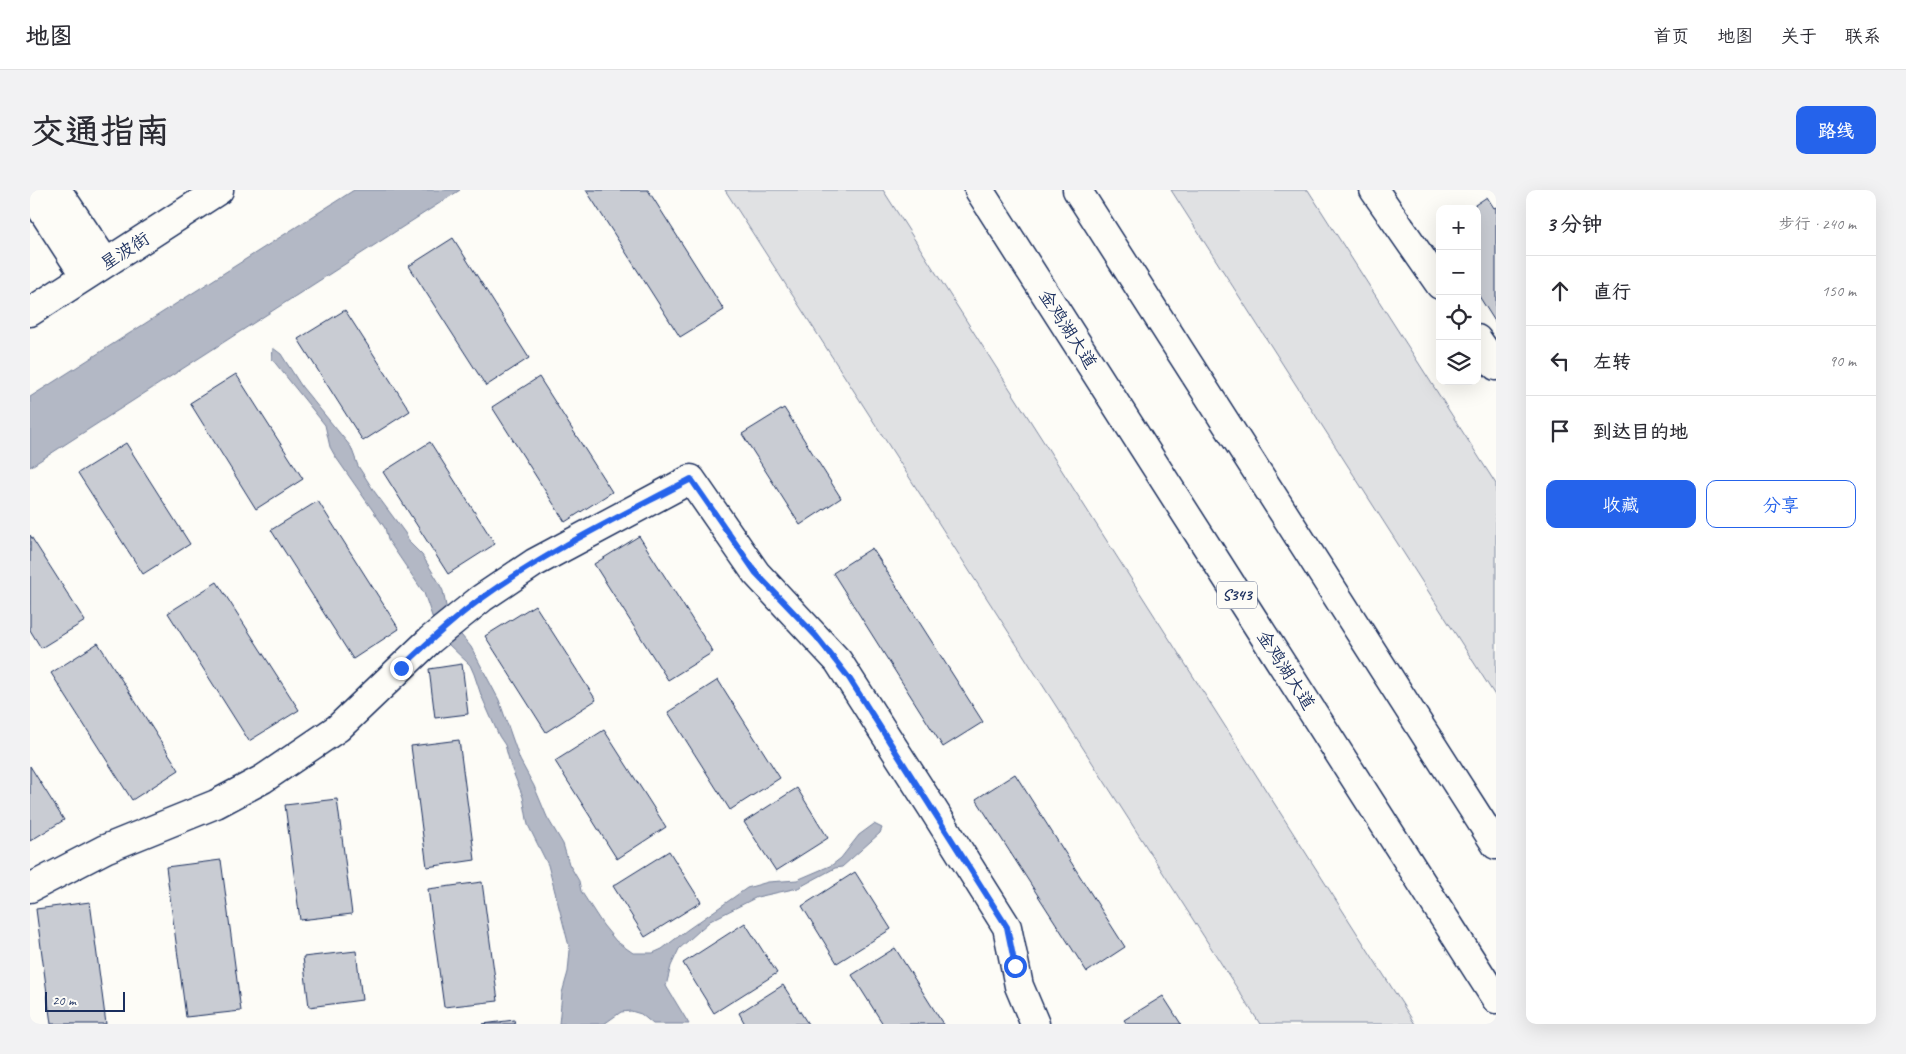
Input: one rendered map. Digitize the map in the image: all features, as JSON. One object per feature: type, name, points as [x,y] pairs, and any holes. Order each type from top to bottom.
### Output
[{"type":"street","points":[[35,190],[37,202],[95,270]]},
{"type":"street","points":[[57,190],[95,270]]},
{"type":"street","name":"星波街","points":[[30,312],[219,190]]},
{"type":"street","name":"金鸡湖大道","points":[[979,190],[1496,999]]},
{"type":"street","points":[[1077,190],[1496,844]]},
{"type":"street","points":[[1374,190],[1436,279]]},
{"type":"street","points":[[1478,340],[1496,366]]},
{"type":"street","points":[[30,888],[105,849],[216,804],[263,779],[338,728],[430,640],[467,609],[534,563],[691,479],[756,573],[838,661],[931,806],[1007,927],[1019,986],[1035,1024]]},
{"type":"shaded area","points":[[354,190],[460,190],[30,467],[30,397]]},
{"type":"shaded area","points":[[725,190],[883,190],[1415,1024],[1260,1024]]},
{"type":"shaded area","points":[[1171,190],[1308,190],[1496,484],[1496,697]]},
{"type":"shaded area","points":[[273,348],[281,354],[302,387],[351,447],[358,466],[374,491],[405,533],[410,543],[422,555],[438,581],[443,591],[447,611],[457,630],[471,647],[499,700],[520,760],[534,786],[547,817],[563,844],[569,864],[579,881],[581,891],[616,941],[633,953],[653,953],[662,949],[747,888],[768,882],[797,880],[832,865],[841,858],[859,835],[874,824],[882,828],[880,833],[842,867],[835,868],[798,888],[757,897],[710,921],[679,949],[671,966],[666,986],[689,1024],[653,1024],[641,1014],[631,1011],[621,1012],[604,1024],[559,1024],[562,993],[568,972],[570,950],[548,865],[528,825],[523,797],[511,767],[505,745],[499,736],[481,695],[470,665],[447,643],[435,625],[424,593],[388,540],[385,528],[335,456],[330,447],[325,425],[272,359]]},
{"type":"building","points":[[586,190],[648,190],[724,310],[680,337]]},
{"type":"building","points":[[1487,197],[1494,208],[1496,207],[1496,323],[1481,299],[1481,205],[1475,205]]},
{"type":"building","points":[[453,238],[529,358],[486,386],[409,266]]},
{"type":"building","points":[[345,310],[410,411],[363,441],[298,339]]},
{"type":"building","points":[[236,374],[303,479],[256,509],[190,403]]},
{"type":"building","points":[[539,377],[612,492],[565,522],[492,407]]},
{"type":"building","points":[[784,408],[841,498],[800,525],[742,434]]},
{"type":"building","points":[[430,442],[495,544],[448,574],[383,472]]},
{"type":"building","points":[[126,443],[190,544],[143,574],[78,473]]},
{"type":"building","points":[[318,501],[399,629],[353,659],[271,530]]},
{"type":"building","points":[[30,535],[85,621],[41,648],[30,630]]},
{"type":"building","points":[[639,536],[713,652],[668,680],[594,564]]},
{"type":"building","points":[[872,548],[983,722],[943,747],[833,573]]},
{"type":"building","points":[[217,582],[299,710],[249,741],[168,613]]},
{"type":"building","points":[[535,605],[596,700],[546,732],[485,636]]},
{"type":"building","points":[[98,643],[179,770],[132,800],[51,673]]},
{"type":"building","points":[[462,664],[468,714],[435,718],[429,669]]},
{"type":"building","points":[[718,680],[780,778],[730,810],[668,712]]},
{"type":"building","points":[[604,730],[666,827],[617,859],[555,761]]},
{"type":"building","points":[[459,740],[475,860],[427,867],[411,746]]},
{"type":"building","points":[[30,766],[64,820],[30,841]]},
{"type":"building","points":[[1015,774],[1125,947],[1087,972],[976,799]]},
{"type":"building","points":[[797,788],[828,838],[776,871],[744,822]]},
{"type":"building","points":[[337,799],[352,914],[300,920],[285,805]]},
{"type":"building","points":[[669,851],[701,902],[645,937],[613,886]]},
{"type":"building","points":[[221,860],[241,1011],[186,1017],[166,867]]},
{"type":"building","points":[[855,872],[891,929],[837,963],[802,906]]},
{"type":"building","points":[[482,882],[498,1001],[444,1007],[428,889]]},
{"type":"building","points":[[90,902],[106,1024],[51,1024],[36,909]]},
{"type":"building","points":[[745,923],[777,973],[714,1013],[683,963]]},
{"type":"building","points":[[895,948],[943,1024],[883,1024],[852,975]]},
{"type":"building","points":[[356,951],[362,1000],[309,1007],[303,957]]},
{"type":"building","points":[[783,985],[808,1024],[745,1024],[739,1013]]},
{"type":"building","points":[[1163,996],[1181,1024],[1127,1024],[1124,1020]]},
{"type":"building","points":[[514,1020],[515,1024],[483,1024]]},
{"type":"route","points":[[401,668],[430,640],[467,609],[534,563],[691,479],[756,573],[838,661],[1007,927],[1015,966]]}]
